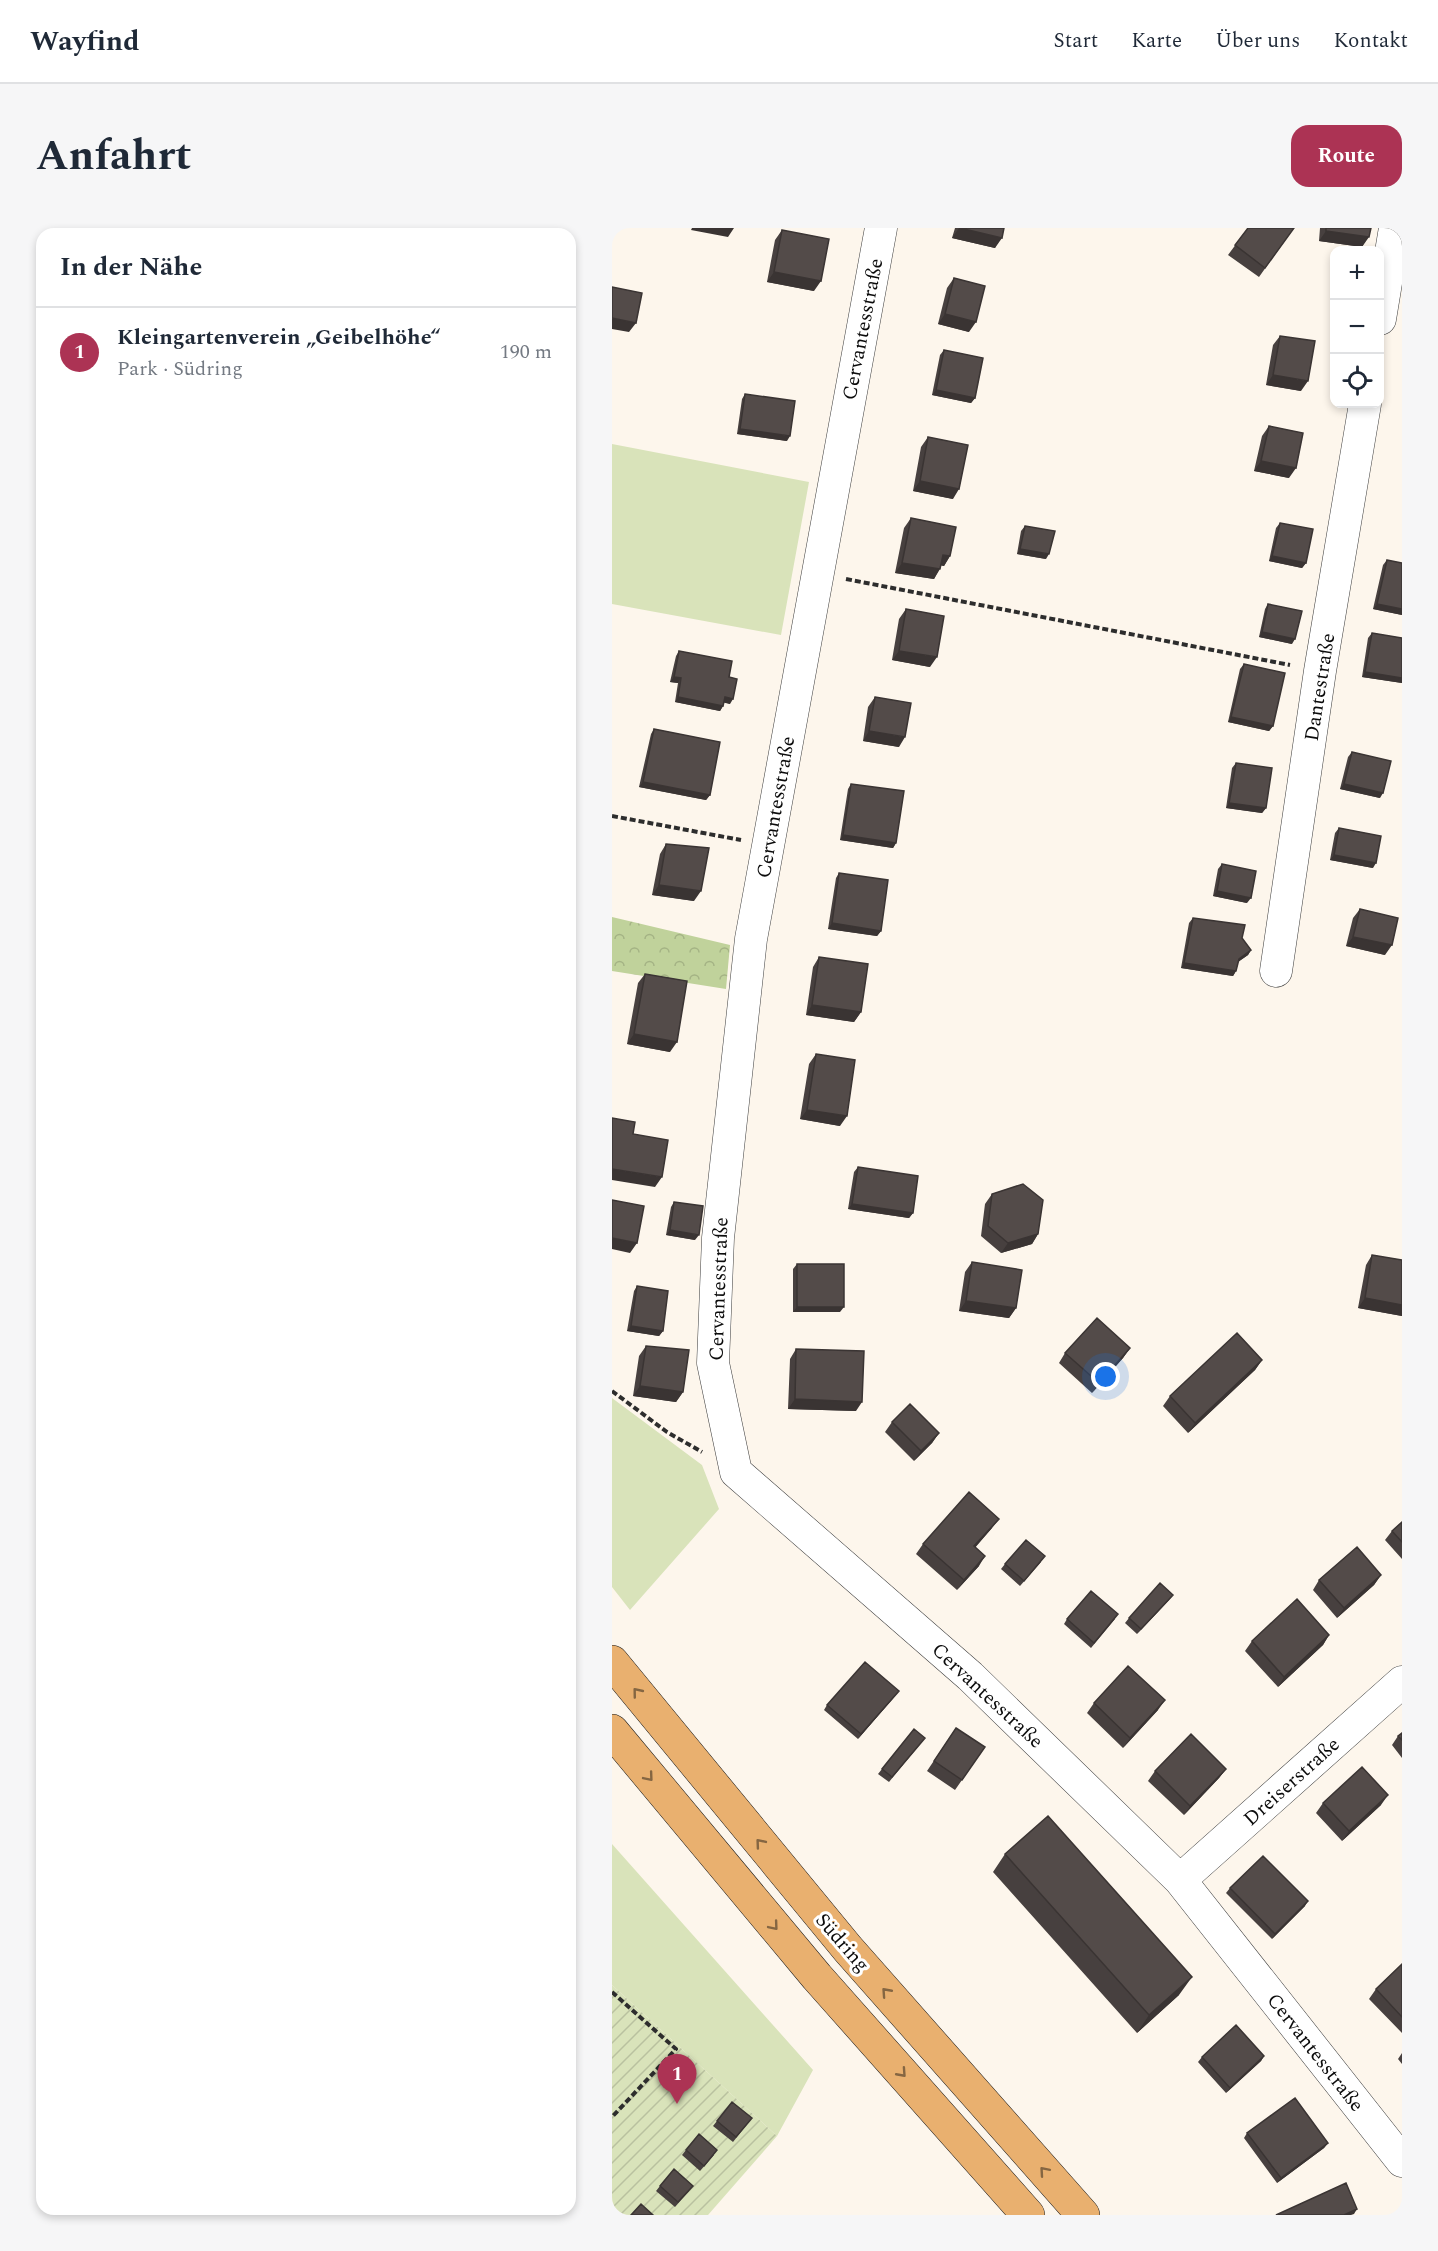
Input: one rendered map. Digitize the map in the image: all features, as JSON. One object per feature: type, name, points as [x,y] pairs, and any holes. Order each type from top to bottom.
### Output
[{"type":"main road","name":"Südring","points":[[612,1662],[848,1949],[1083,2215]]},
{"type":"main road","points":[[612,1731],[817,1977],[1028,2215]]},
{"type":"street","name":"Cervantesstraße","points":[[880,228],[751,939],[718,1238],[713,1363],[736,1472],[970,1676],[1180,1880],[1402,2161]]},
{"type":"street","points":[[1383,300],[1395,228]]},
{"type":"street","name":"Dantestraße","points":[[1276,972],[1320,671],[1364,408]]},
{"type":"street","name":"Dreiserstraße","points":[[1180,1880],[1402,1682]]},
{"type":"path","points":[[816,573],[1320,671]]},
{"type":"path","points":[[612,816],[768,845]]},
{"type":"path","points":[[612,1391],[666,1432],[736,1472]]},
{"type":"path","points":[[612,1992],[676,2049],[612,2117]]},
{"type":"green space","points":[[612,444],[809,482],[781,635],[612,604]]},
{"type":"green space","points":[[612,917],[730,945],[726,989],[612,971]]},
{"type":"green space","points":[[612,1398],[702,1465],[719,1509],[630,1610],[612,1587]]},
{"type":"green space","points":[[612,1844],[813,2070],[777,2136],[612,1985]]},
{"type":"green space","points":[[612,1985],[777,2136],[708,2215],[612,2215]]},
{"type":"building","points":[[960,228],[1004,228],[1002,238]]},
{"type":"building","points":[[1248,228],[1294,228],[1265,268],[1235,245]]},
{"type":"building","points":[[1326,228],[1371,228],[1369,237],[1326,231]]},
{"type":"building","points":[[782,230],[829,239],[821,281],[774,272]]},
{"type":"building","points":[[954,278],[985,286],[976,322],[945,314]]},
{"type":"building","points":[[612,287],[642,293],[636,323],[612,318]]},
{"type":"building","points":[[1280,336],[1315,341],[1308,381],[1273,375]]},
{"type":"building","points":[[944,350],[983,358],[975,398],[936,390]]},
{"type":"building","points":[[745,394],[795,401],[790,436],[740,429]]},
{"type":"building","points":[[1269,426],[1303,433],[1296,468],[1261,461]]},
{"type":"building","points":[[928,437],[968,445],[959,489],[920,481]]},
{"type":"building","points":[[911,518],[956,527],[950,556],[943,555],[940,569],[902,563]]},
{"type":"building","points":[[1280,523],[1313,529],[1306,563],[1272,556]]},
{"type":"building","points":[[1025,526],[1055,531],[1049,554],[1020,549]]},
{"type":"building","points":[[1387,560],[1402,563],[1402,609],[1377,604]]},
{"type":"building","points":[[1268,604],[1302,611],[1295,639],[1262,632]]},
{"type":"building","points":[[906,609],[944,616],[937,657],[899,651]]},
{"type":"building","points":[[1372,633],[1402,638],[1402,678],[1365,672]]},
{"type":"building","points":[[679,651],[732,661],[729,677],[737,679],[733,699],[725,697],[723,706],[678,697],[681,678],[674,677]]},
{"type":"building","points":[[1244,664],[1285,673],[1273,726],[1231,717]]},
{"type":"building","points":[[875,697],[911,703],[905,737],[869,731]]},
{"type":"building","points":[[654,729],[720,742],[710,795],[643,782]]},
{"type":"building","points":[[1352,752],[1391,761],[1383,793],[1344,784]]},
{"type":"building","points":[[1236,763],[1272,768],[1266,808],[1229,803]]},
{"type":"building","points":[[851,784],[904,791],[896,843],[843,835]]},
{"type":"building","points":[[1339,828],[1381,836],[1376,863],[1334,855]]},
{"type":"building","points":[[666,844],[709,848],[701,891],[659,885]]},
{"type":"building","points":[[1222,864],[1256,871],[1251,898],[1217,891]]},
{"type":"building","points":[[839,873],[888,880],[881,931],[832,923]]},
{"type":"building","points":[[1360,909],[1398,918],[1392,945],[1353,937]]},
{"type":"building","points":[[1193,918],[1245,925],[1242,938],[1251,950],[1239,959],[1236,971],[1184,963]]},
{"type":"building","points":[[819,957],[868,964],[861,1012],[812,1005]]},
{"type":"building","points":[[645,974],[687,981],[677,1042],[634,1034]]},
{"type":"building","points":[[816,1054],[855,1060],[847,1116],[807,1110]]},
{"type":"building","points":[[612,1118],[635,1122],[633,1134],[668,1140],[662,1177],[612,1169]]},
{"type":"building","points":[[858,1167],[918,1176],[913,1213],[852,1204]]},
{"type":"building","points":[[1023,1184],[1043,1200],[1038,1234],[1008,1243],[988,1226],[992,1194]]},
{"type":"building","points":[[612,1200],[644,1206],[637,1243],[612,1238]]},
{"type":"building","points":[[674,1202],[703,1206],[699,1235],[670,1230]]},
{"type":"building","points":[[1372,1255],[1402,1260],[1402,1305],[1365,1298]]},
{"type":"building","points":[[972,1262],[1022,1270],[1016,1308],[966,1301]]},
{"type":"building","points":[[797,1264],[844,1264],[844,1307],[797,1307]]},
{"type":"building","points":[[637,1286],[668,1291],[663,1331],[631,1326]]},
{"type":"building","points":[[1097,1318],[1130,1348],[1099,1383],[1065,1353]]},
{"type":"building","points":[[1237,1333],[1262,1360],[1195,1423],[1170,1396]]},
{"type":"building","points":[[646,1346],[689,1350],[683,1392],[640,1386]]},
{"type":"building","points":[[796,1349],[864,1351],[862,1402],[795,1399]]},
{"type":"building","points":[[910,1404],[939,1433],[921,1451],[892,1422]]},
{"type":"building","points":[[969,1492],[999,1519],[974,1546],[985,1556],[964,1580],[923,1544]]},
{"type":"building","points":[[1402,1522],[1402,1542],[1392,1531]]},
{"type":"building","points":[[1026,1540],[1045,1556],[1024,1581],[1005,1564]]},
{"type":"building","points":[[1357,1547],[1381,1575],[1344,1608],[1319,1580]]},
{"type":"building","points":[[1160,1583],[1173,1595],[1141,1629],[1129,1618]]},
{"type":"building","points":[[1091,1591],[1118,1614],[1094,1643],[1067,1619]]},
{"type":"building","points":[[1297,1599],[1329,1635],[1284,1677],[1252,1641]]},
{"type":"building","points":[[865,1662],[899,1691],[861,1734],[827,1705]]},
{"type":"building","points":[[1128,1666],[1165,1700],[1130,1738],[1094,1703]]},
{"type":"building","points":[[956,1728],[985,1747],[962,1780],[934,1761]]},
{"type":"building","points":[[914,1729],[925,1738],[892,1777],[882,1769]]},
{"type":"building","points":[[1191,1734],[1226,1769],[1190,1806],[1155,1771]]},
{"type":"building","points":[[1362,1767],[1388,1795],[1349,1831],[1323,1803]]},
{"type":"building","points":[[1048,1816],[1192,1977],[1149,2015],[1005,1854]]},
{"type":"building","points":[[1263,1856],[1308,1901],[1275,1934],[1230,1888]]},
{"type":"building","points":[[1402,1964],[1402,2017],[1376,1989]]},
{"type":"building","points":[[1236,2025],[1264,2056],[1230,2088],[1202,2057]]},
{"type":"building","points":[[1295,2098],[1328,2143],[1281,2178],[1247,2133]]},
{"type":"building","points":[[732,2102],[752,2118],[736,2137],[717,2121]]},
{"type":"building","points":[[699,2134],[717,2150],[704,2166],[686,2150]]},
{"type":"building","points":[[674,2169],[693,2186],[678,2202],[660,2186]]},
{"type":"building","points":[[1346,2183],[1357,2209],[1344,2215],[1276,2215]]},
{"type":"building","points":[[641,2204],[653,2215],[631,2215]]},
{"type":"place","name":"Kleingartenverein „Geibelhöhe“","points":[[677,2104]]}]
